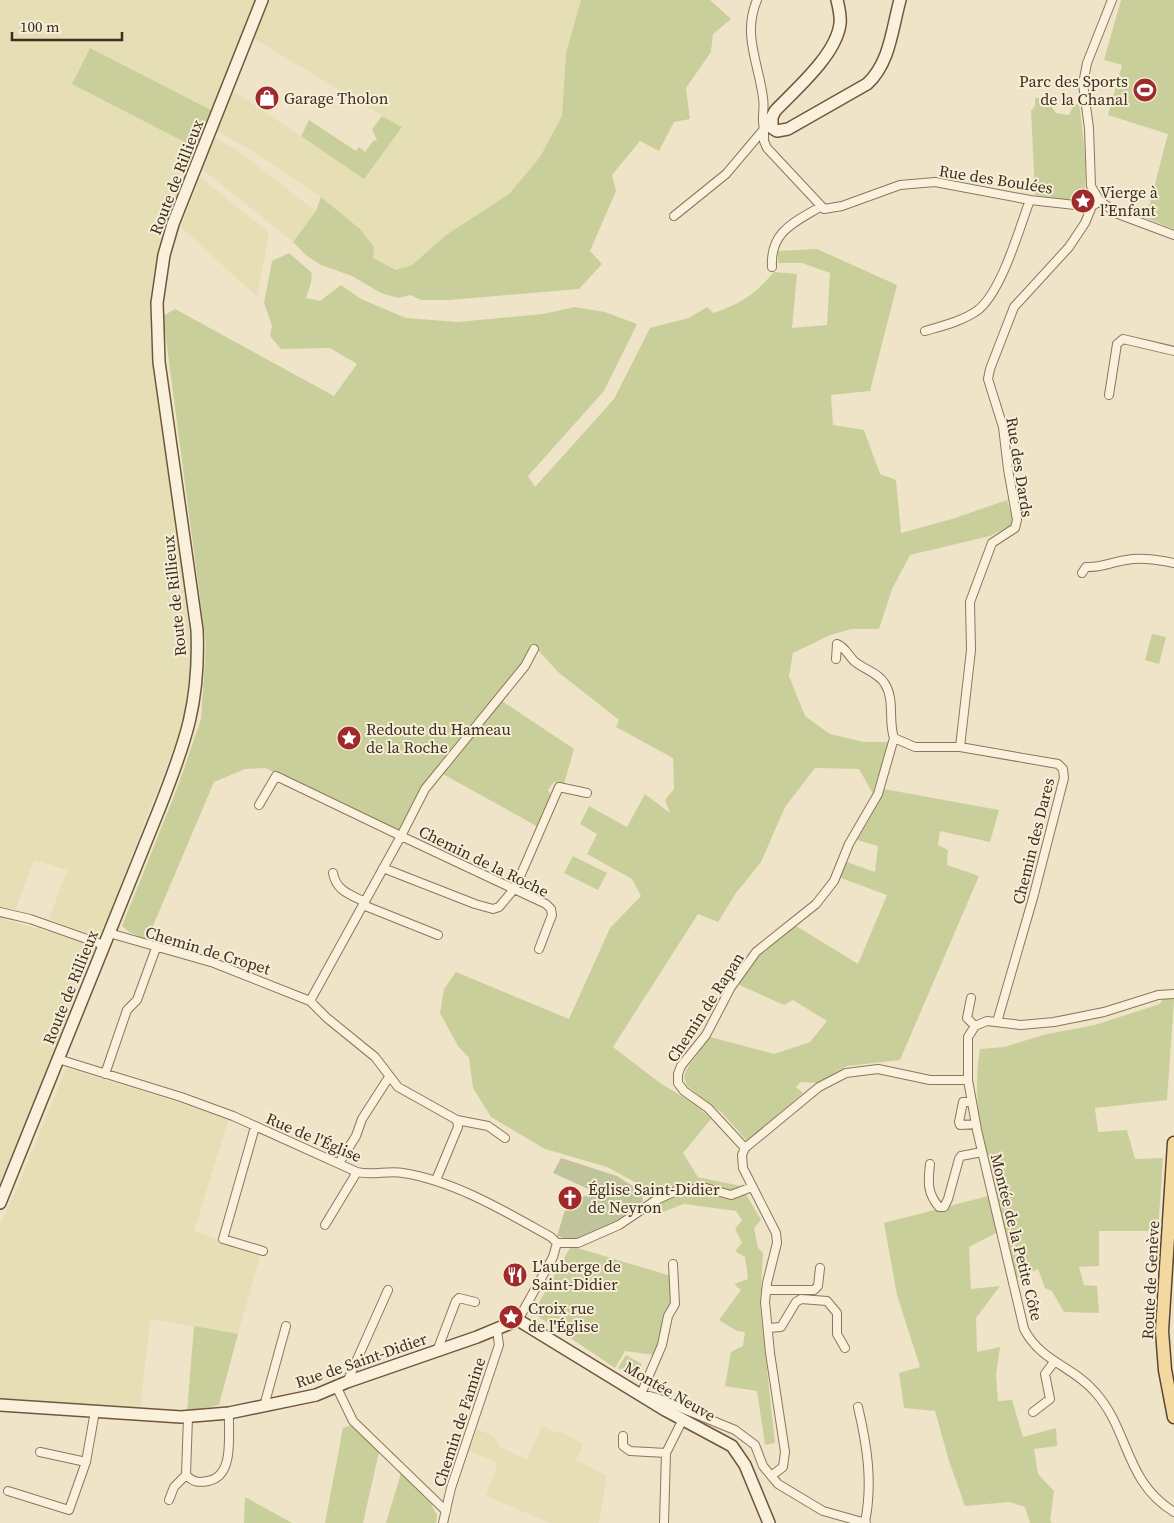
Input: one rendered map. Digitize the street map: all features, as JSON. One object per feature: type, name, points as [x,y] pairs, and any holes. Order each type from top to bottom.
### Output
[{"type":"main road","name":"Route de Genève","points":[[1174,1143],[1162,1331],[1165,1370],[1174,1417]]},
{"type":"street","name":"Route de Rillieux","points":[[0,1203],[182,750],[193,711],[198,662],[195,610],[159,362],[156,303],[164,255],[173,224],[262,0]]},
{"type":"street","points":[[757,0],[751,22],[750,40],[764,100],[761,119],[767,126],[777,131],[788,129],[867,84],[875,76],[886,57],[900,0]]},
{"type":"street","points":[[674,216],[726,174],[767,126],[775,111],[825,57],[833,45],[840,24],[837,0]]},
{"type":"street","points":[[1112,0],[1087,63],[1083,84],[1089,128],[1091,186],[1100,201],[1118,214],[1174,235]]},
{"type":"street","points":[[767,126],[764,141],[767,148],[794,175],[820,207],[783,232],[773,246],[772,267]]},
{"type":"street","name":"Rue des Boulées","points":[[820,207],[824,209],[842,206],[900,185],[935,182],[1030,200],[1092,206]]},
{"type":"street","points":[[925,332],[966,317],[986,302],[997,285],[1030,200]]},
{"type":"street","points":[[1092,206],[1100,201]]},
{"type":"street","name":"Rue des Dards","points":[[960,747],[971,650],[970,602],[992,543],[1015,528],[1017,520],[1008,469],[1004,427],[988,379],[992,363],[1014,307],[1069,247],[1085,223],[1092,206]]},
{"type":"street","points":[[1109,396],[1117,344],[1123,339],[1174,351]]},
{"type":"street","points":[[1082,573],[1086,567],[1095,568],[1127,560],[1152,559],[1174,563]]},
{"type":"street","points":[[836,659],[838,644],[842,645],[853,660],[885,683],[889,694],[894,738]]},
{"type":"street","points":[[259,805],[276,776],[401,836],[425,789],[525,666],[534,649]]},
{"type":"street","name":"Chemin des Dares","points":[[894,738],[915,747],[960,747],[1058,764],[1063,769],[1064,778],[1033,898],[997,1022]]},
{"type":"street","name":"Chemin de Rapan","points":[[745,1148],[708,1108],[684,1091],[678,1083],[678,1074],[681,1066],[706,1035],[731,987],[756,952],[825,894],[834,881],[849,844],[878,794],[894,738]]},
{"type":"street","points":[[384,868],[475,904],[493,908],[504,903],[515,888],[559,787],[588,793]]},
{"type":"street","name":"Chemin de la Roche","points":[[310,1001],[401,836],[515,888],[551,909],[552,915],[540,949]]},
{"type":"street","points":[[333,873],[334,880],[342,891],[364,904],[438,935]]},
{"type":"street","points":[[0,912],[30,919],[104,945]]},
{"type":"street","name":"Chemin de Cropet","points":[[109,933],[156,948],[214,963],[310,1001],[327,1018],[375,1057],[389,1077],[406,1092],[457,1120],[488,1126],[505,1138]]},
{"type":"street","points":[[105,1074],[127,1010],[137,1000],[156,948]]},
{"type":"street","points":[[971,998],[967,1018],[975,1026],[987,1021],[1021,1025],[1081,1018],[1158,995],[1174,994]]},
{"type":"street","name":"Montée de la Petite Côte","points":[[975,1026],[968,1037],[968,1080],[982,1152],[1024,1329],[1036,1348],[1095,1391],[1112,1416],[1137,1476],[1145,1486],[1174,1512]]},
{"type":"street","name":"Rue de l'Église","points":[[58,1059],[181,1097],[357,1172],[367,1175],[402,1173],[436,1180],[479,1199],[551,1237],[557,1243]]},
{"type":"street","points":[[773,1478],[783,1467],[785,1446],[768,1328],[766,1290],[777,1243],[776,1233],[741,1162],[745,1148],[819,1087],[846,1073],[878,1069],[930,1080],[968,1080]]},
{"type":"street","points":[[339,1163],[356,1136],[362,1119],[389,1077]]},
{"type":"street","points":[[972,1102],[963,1102],[959,1122],[960,1125],[976,1124]]},
{"type":"street","points":[[436,1180],[458,1127],[457,1120]]},
{"type":"street","points":[[255,1127],[223,1239],[263,1251]]},
{"type":"street","points":[[930,1164],[928,1183],[930,1196],[939,1207],[944,1207],[958,1159],[961,1156],[982,1152]]},
{"type":"street","points":[[324,1225],[357,1172]]},
{"type":"street","points":[[518,1320],[553,1257],[557,1243],[578,1243],[619,1225],[656,1200],[676,1191],[706,1188],[731,1194],[752,1187]]},
{"type":"street","points":[[673,1264],[675,1304],[668,1316],[662,1346],[640,1394],[735,1430],[755,1445],[763,1466],[773,1478],[823,1511],[865,1522],[868,1506],[868,1454],[858,1407]]},
{"type":"street","points":[[766,1290],[814,1290],[818,1286],[820,1268]]},
{"type":"street","points":[[388,1290],[342,1385],[353,1421],[446,1511]]},
{"type":"street","points":[[438,1351],[459,1298],[475,1302]]},
{"type":"street","points":[[768,1328],[781,1327],[796,1302],[801,1299],[823,1300],[835,1308],[837,1313],[837,1334],[845,1348]]},
{"type":"street","name":"Rue de Saint-Didier","points":[[0,1405],[188,1417],[229,1413],[296,1400],[497,1330],[518,1320]]},
{"type":"street","name":"Montée Neuve","points":[[518,1320],[640,1394],[726,1442],[738,1453],[769,1523]]},
{"type":"street","points":[[264,1406],[286,1326]]},
{"type":"street","name":"Chemin de Famine","points":[[443,1523],[451,1488],[499,1345],[497,1330]]},
{"type":"street","points":[[1033,1412],[1050,1399],[1045,1374],[1054,1362]]},
{"type":"street","points":[[8,1491],[69,1510],[86,1462],[95,1411]]},
{"type":"street","points":[[186,1475],[196,1482],[204,1482],[220,1477],[224,1472],[228,1453],[229,1413]]},
{"type":"street","points":[[169,1500],[174,1487],[186,1475],[188,1417]]},
{"type":"street","points":[[664,1523],[666,1453],[683,1419]]},
{"type":"street","points":[[623,1436],[623,1446],[630,1450],[666,1453]]},
{"type":"street","points":[[40,1452],[86,1462]]},
{"type":"shaded area","points":[[0,0],[254,0],[211,110],[90,48],[72,84],[196,148],[160,243],[150,296],[150,331],[192,653],[184,721],[106,922],[98,937],[49,919],[67,870],[34,860],[16,909],[0,909]]},
{"type":"shaded area","points":[[269,0],[581,0],[566,53],[562,116],[540,157],[509,194],[446,235],[412,265],[396,270],[372,258],[374,247],[360,229],[321,197],[256,153],[217,131],[233,91],[364,178],[401,127],[253,38]]},
{"type":"shaded area","points":[[215,138],[235,149],[316,211],[293,242],[202,169]]},
{"type":"shaded area","points":[[200,177],[269,233],[257,297],[181,227]]},
{"type":"shaded area","points":[[0,918],[94,945],[51,1060],[0,1183]]},
{"type":"shaded area","points":[[66,1068],[229,1118],[194,1231],[261,1253],[238,1334],[150,1319],[140,1410],[0,1400],[0,1225],[21,1179]]},
{"type":"shaded area","points":[[542,1426],[557,1433],[561,1432],[583,1444],[576,1460],[607,1476],[599,1523],[550,1523],[486,1496],[498,1463],[469,1451],[477,1429],[493,1436],[500,1447],[527,1460]]},
{"type":"green space","points":[[581,0],[710,0],[731,19],[713,34],[711,52],[686,88],[690,119],[674,122],[659,151],[640,141],[612,175],[616,191],[590,251],[602,264],[579,289],[449,300],[421,300],[410,295],[398,298],[381,293],[352,276],[321,265],[307,256],[293,242],[316,211],[321,197],[360,229],[374,247],[373,258],[396,270],[412,265],[446,235],[509,194],[540,157],[562,116],[566,53]]},
{"type":"green space","name":"Parc des Sports de la Chanal","points":[[1121,0],[1174,0],[1174,229],[1146,218],[1168,134],[1108,115],[1122,65],[1104,60]]},
{"type":"green space","points":[[90,48],[211,110],[196,148],[72,84]]},
{"type":"green space","points":[[1035,98],[1051,99],[1051,106],[1056,113],[1069,115],[1074,104],[1079,104],[1085,169],[1082,202],[1035,195],[1031,111],[1035,106]]},
{"type":"green space","points":[[382,116],[402,127],[364,179],[301,136],[309,120],[356,151],[359,147],[365,152],[373,141],[377,140],[372,129]]},
{"type":"green space","points":[[817,249],[897,285],[870,391],[831,395],[833,425],[864,430],[880,474],[896,480],[901,533],[952,519],[1007,500],[1014,524],[990,536],[910,555],[892,589],[879,629],[851,629],[828,636],[793,653],[789,676],[805,716],[830,734],[864,742],[888,742],[873,794],[859,769],[815,768],[785,807],[761,862],[736,893],[718,922],[698,914],[613,1047],[660,1083],[696,1105],[711,1119],[683,1153],[698,1177],[741,1186],[761,1220],[754,1228],[758,1248],[763,1253],[760,1306],[775,1443],[765,1445],[757,1391],[725,1386],[731,1352],[743,1346],[745,1332],[737,1331],[719,1320],[741,1290],[734,1284],[748,1279],[745,1257],[735,1251],[742,1243],[735,1229],[742,1220],[736,1211],[684,1204],[655,1215],[646,1188],[607,1167],[545,1149],[491,1117],[473,1088],[469,1058],[458,1046],[440,1013],[444,989],[456,972],[569,1019],[610,928],[641,896],[632,879],[587,854],[597,834],[580,824],[589,806],[627,827],[645,794],[670,813],[665,800],[674,789],[673,758],[616,727],[619,720],[558,672],[537,649],[530,653],[437,771],[401,832],[265,768],[245,769],[214,782],[147,940],[129,932],[122,926],[178,786],[201,719],[206,644],[163,316],[175,309],[334,396],[357,364],[330,348],[281,349],[270,336],[272,326],[264,303],[272,261],[289,253],[312,273],[306,298],[320,301],[341,285],[361,299],[406,318],[458,322],[543,314],[575,307],[605,312],[637,324],[604,391],[528,476],[535,487],[614,399],[650,328],[689,318],[707,307],[713,313],[732,306],[754,292],[774,272],[797,274],[792,328],[827,325],[830,273],[802,263],[778,263],[778,251]]},
{"type":"green space","points":[[1152,634],[1166,637],[1159,664],[1145,660]]},
{"type":"green space","points":[[502,701],[574,749],[564,784],[554,782],[548,790],[553,798],[540,828],[441,773]]},
{"type":"green space","points":[[884,789],[999,810],[990,842],[940,831],[938,845],[948,850],[947,865],[979,876],[900,1060],[847,1066],[819,1083],[801,1082],[796,1087],[803,1093],[747,1141],[722,1113],[687,1086],[684,1077],[686,1070],[710,1037],[774,1054],[810,1042],[827,1021],[793,1000],[784,1005],[737,984],[760,953],[793,924],[858,964],[887,895],[838,877],[844,861],[875,872],[878,846],[857,840],[879,802]]},
{"type":"green space","points":[[573,856],[607,873],[598,890],[564,873]]},
{"type":"green space","points":[[1163,998],[1173,998],[1174,1000],[1167,1100],[1095,1108],[1098,1132],[1127,1130],[1135,1159],[1163,1158],[1158,1231],[1099,1231],[1099,1266],[1079,1267],[1084,1285],[1097,1286],[1099,1313],[1064,1312],[1052,1291],[1045,1288],[1038,1269],[1017,1278],[994,1193],[981,1135],[977,1077],[980,1049],[1004,1047],[1047,1034],[1095,1025],[1160,1004]]},
{"type":"green space","points":[[561,1158],[617,1176],[642,1192],[643,1201],[619,1219],[591,1235],[573,1240],[557,1236],[564,1213],[571,1202],[576,1205],[580,1199],[593,1191],[553,1173]]},
{"type":"green space","points":[[988,1196],[998,1232],[969,1247],[971,1289],[1000,1286],[976,1318],[977,1352],[1000,1347],[996,1375],[998,1401],[1012,1400],[1023,1437],[1056,1428],[1057,1446],[1034,1449],[1038,1474],[1054,1491],[1050,1520],[1052,1523],[1030,1523],[1025,1507],[1009,1502],[965,1506],[949,1461],[935,1411],[904,1408],[899,1373],[920,1367],[897,1295],[884,1223]]},
{"type":"green space","points":[[571,1246],[671,1276],[672,1302],[665,1311],[660,1341],[654,1355],[625,1351],[615,1368],[533,1313]]},
{"type":"green space","points":[[194,1326],[238,1334],[219,1405],[187,1412]]},
{"type":"green space","points":[[626,1355],[642,1364],[634,1377],[618,1368]]},
{"type":"green space","points":[[351,1425],[379,1452],[363,1523],[325,1523],[343,1428]]},
{"type":"green space","points":[[401,1473],[431,1504],[437,1515],[436,1523],[386,1523]]},
{"type":"green space","points":[[245,1497],[292,1523],[244,1523]]},
{"type":"place","name":"Parc des Sports de la Chanal","points":[[1145,90]]},
{"type":"place","name":"Garage Tholon","points":[[267,98]]},
{"type":"place","name":"Vierge à l’Enfant","points":[[1083,201]]},
{"type":"place","name":"Redoute du Hameau de la Roche","points":[[349,738]]},
{"type":"place","name":"Église Saint-Didier de Neyron","points":[[570,1198]]},
{"type":"place","name":"L'auberge de Saint-Didier","points":[[515,1275]]},
{"type":"place","name":"Croix rue de l'Église","points":[[511,1317]]}]
